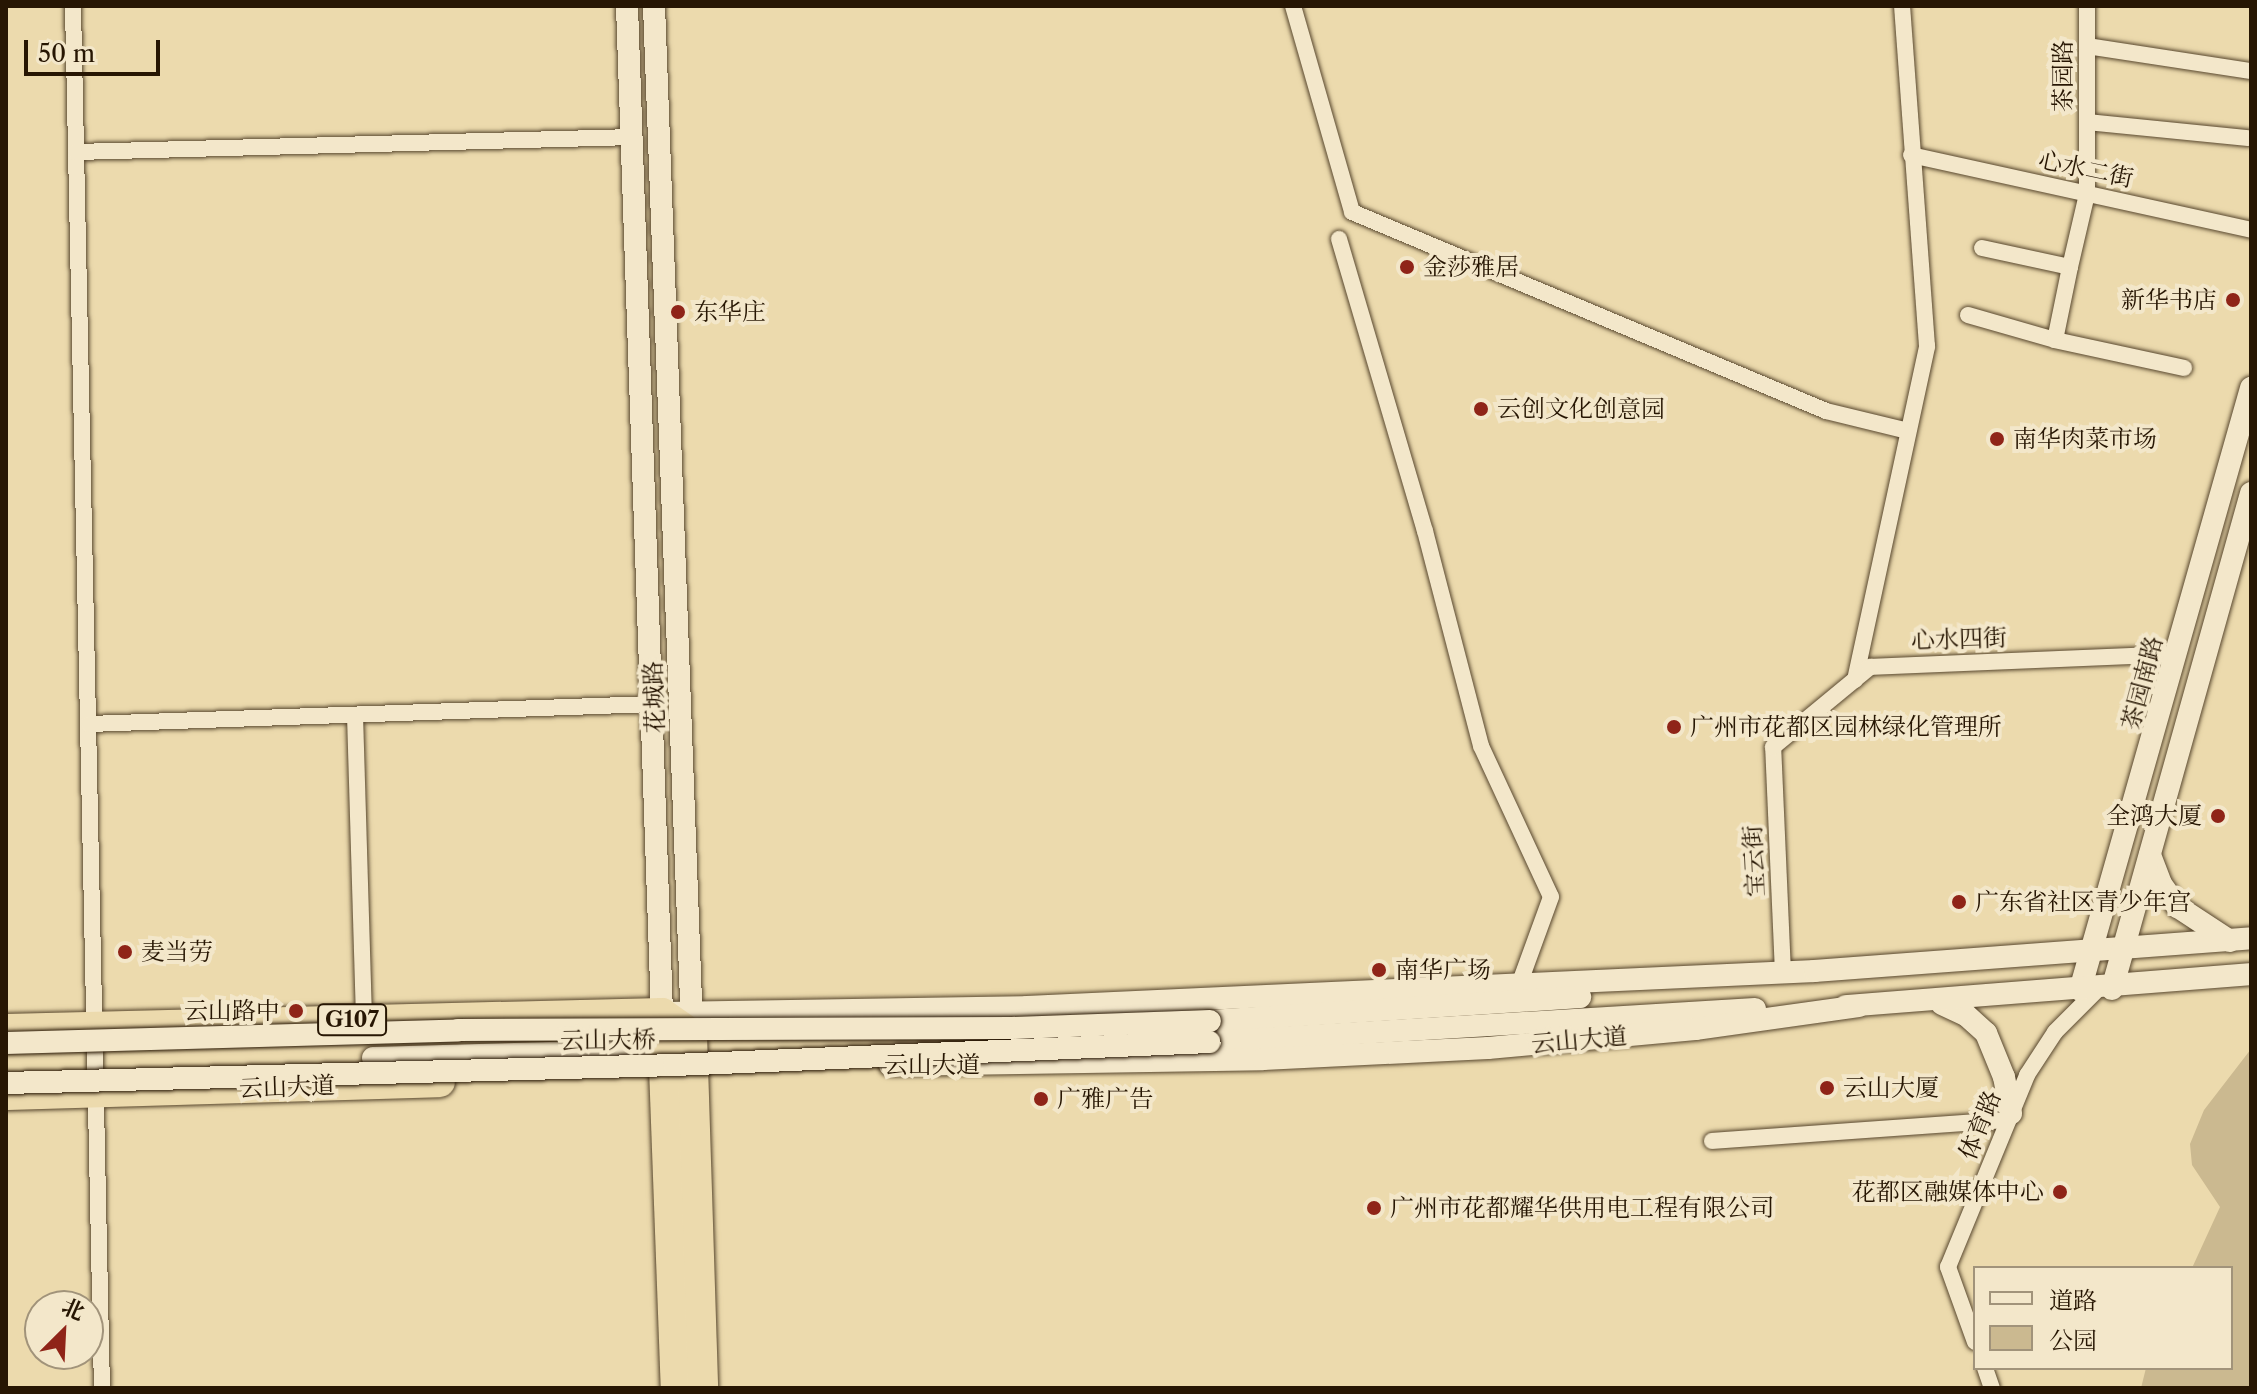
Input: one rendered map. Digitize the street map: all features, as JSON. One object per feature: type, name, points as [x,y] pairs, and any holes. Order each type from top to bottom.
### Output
[{"type":"highway","name":"云山大道","points":[[6,1029],[98,1027],[370,1041],[519,1016],[678,1042]]},
{"type":"highway","name":"云山大道","points":[[6,1095],[99,1092],[678,1042]]},
{"type":"highway","name":"花城路","points":[[676,1388],[678,1042]]},
{"type":"highway","name":"花城路","points":[[678,1042],[703,1388]]},
{"type":"main road","name":"花城路","points":[[627,6],[654,704],[678,1042]]},
{"type":"main road","name":"花城路","points":[[654,6],[678,1042]]},
{"type":"main road","name":"茶园南路","points":[[2096,989],[2093,951],[2251,388]]},
{"type":"main road","points":[[2096,989],[2124,951],[2251,493]]},
{"type":"main road","points":[[2150,855],[2161,884],[2178,907],[2241,939]]},
{"type":"main road","name":"云山大道","points":[[678,1042],[822,1012],[1783,973],[2124,951],[2241,939]]},
{"type":"main road","name":"云山大道","points":[[1210,1031],[1815,971]]},
{"type":"main road","name":"云山大道","points":[[1210,1031],[1937,1002],[2251,974]]},
{"type":"main road","points":[[1937,1002],[1966,1015],[1986,1033],[2009,1116]]},
{"type":"main road","name":"云山大道","points":[[678,1042],[973,1066],[1308,1057],[1613,1038],[1858,1006]]},
{"type":"main road","name":"云山大桥","points":[[6,1043],[473,1030],[1012,1028],[1210,1031]]},
{"type":"main road","name":"云山大桥","points":[[6,1083],[674,1065],[1210,1031]]},
{"type":"main road","points":[[6,1069],[370,1041]]},
{"type":"main road","points":[[6,1057],[370,1041],[678,1042]]},
{"type":"street","points":[[73,6],[98,1027],[102,1388]]},
{"type":"street","points":[[1293,6],[1352,212],[1826,411],[1908,431]]},
{"type":"street","points":[[1855,680],[1927,346],[1902,6]]},
{"type":"street","name":"茶园路","points":[[2055,340],[2087,194],[2087,6]]},
{"type":"street","points":[[2087,46],[2251,71]]},
{"type":"street","points":[[2087,122],[2248,138]]},
{"type":"street","points":[[76,152],[633,137]]},
{"type":"street","name":"心水二街","points":[[1911,155],[2251,230]]},
{"type":"street","points":[[1339,239],[1425,531],[1481,746],[1551,897],[1519,985]]},
{"type":"street","points":[[1982,248],[2070,267]]},
{"type":"street","points":[[1968,315],[2055,340],[2184,368]]},
{"type":"street","name":"心水四街","points":[[1773,747],[1870,667],[2177,654]]},
{"type":"street","points":[[89,724],[654,704]]},
{"type":"street","points":[[355,715],[370,1041]]},
{"type":"street","name":"宝云街","points":[[1773,747],[1783,973]]},
{"type":"street","name":"体育路","points":[[1973,1336],[1948,1267],[2027,1075],[2055,1032],[2096,989]]},
{"type":"street","points":[[1712,1141],[2009,1116]]},
{"type":"green space","points":[[2251,1049],[2251,1388],[2141,1388],[2146,1370],[2233,1370],[2233,1266],[2193,1266],[2220,1207],[2192,1165],[2190,1144],[2204,1110]]},
{"type":"place","name":"金莎雅居","points":[[1407,267]]},
{"type":"place","name":"新华书店","points":[[2233,300]]},
{"type":"place","name":"东华庄","points":[[678,312]]},
{"type":"place","name":"云创文化创意园","points":[[1481,409]]},
{"type":"place","name":"南华肉菜市场","points":[[1997,439]]},
{"type":"place","name":"广州市花都区园林绿化管理所","points":[[1674,727]]},
{"type":"place","name":"全鸿大厦","points":[[2218,816]]},
{"type":"place","name":"广东省社区青少年宫","points":[[1959,902]]},
{"type":"place","name":"麦当劳","points":[[125,952]]},
{"type":"place","name":"南华广场","points":[[1379,970]]},
{"type":"place","name":"云山路中","points":[[296,1011]]},
{"type":"place","name":"云山大厦","points":[[1827,1088]]},
{"type":"place","name":"广雅广告","points":[[1041,1099]]},
{"type":"place","name":"花都区融媒体中心","points":[[2060,1192]]},
{"type":"place","name":"广州市花都耀华供用电工程有限公司","points":[[1374,1208]]}]
